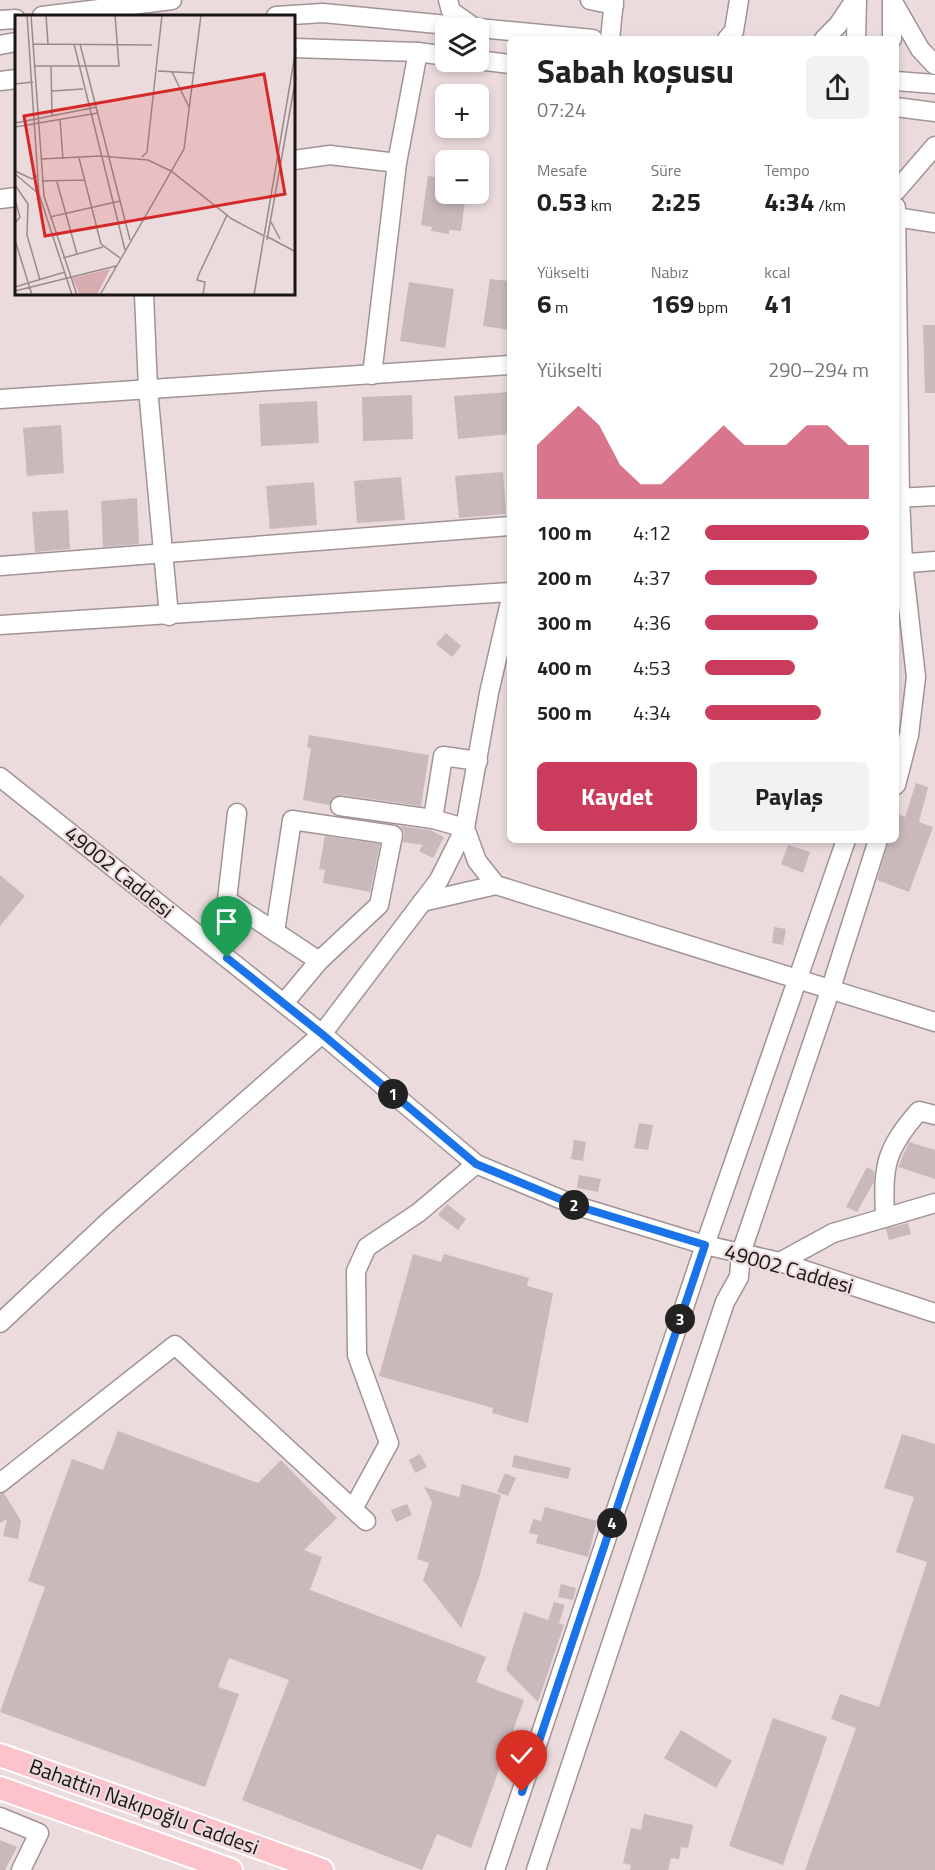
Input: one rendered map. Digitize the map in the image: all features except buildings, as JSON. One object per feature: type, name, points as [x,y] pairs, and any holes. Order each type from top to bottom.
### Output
[{"type":"main road","name":"Bahattin Nakıpoğlu Caddesi","points":[[0,1755],[322,1870]]},
{"type":"main road","name":"Bahattin Nakıpoğlu Caddesi","points":[[0,1788],[231,1870]]},
{"type":"street","points":[[50,15],[172,0]]},
{"type":"street","points":[[323,13],[345,0]]},
{"type":"street","points":[[448,0],[451,11],[461,18]]},
{"type":"street","points":[[591,0],[614,2],[610,36]]},
{"type":"street","points":[[730,36],[734,31],[739,0]]},
{"type":"street","points":[[827,36],[856,0]]},
{"type":"street","points":[[856,0],[856,36]]},
{"type":"street","points":[[892,0],[892,36]]},
{"type":"street","points":[[892,0],[920,49],[935,65]]},
{"type":"street","points":[[292,15],[323,13],[435,23]]},
{"type":"street","points":[[0,20],[15,19]]},
{"type":"street","points":[[489,28],[565,36]]},
{"type":"street","points":[[0,45],[15,42]]},
{"type":"street","points":[[296,48],[435,54]]},
{"type":"street","points":[[372,375],[397,163],[418,52]]},
{"type":"street","points":[[489,61],[507,64]]},
{"type":"street","points":[[0,81],[15,78]]},
{"type":"street","points":[[899,81],[935,84]]},
{"type":"street","points":[[899,107],[935,112]]},
{"type":"street","points":[[899,188],[935,146]]},
{"type":"street","points":[[296,160],[330,155],[397,163]]},
{"type":"street","points":[[0,199],[15,197]]},
{"type":"street","points":[[899,217],[935,223]]},
{"type":"street","points":[[144,296],[148,389],[169,616]]},
{"type":"street","points":[[0,399],[507,365]]},
{"type":"street","points":[[899,498],[935,496]]},
{"type":"street","points":[[0,566],[507,526]]},
{"type":"street","points":[[899,773],[909,735],[916,677],[899,563],[935,561]]},
{"type":"street","points":[[0,626],[507,592]]},
{"type":"street","points":[[0,1323],[110,1220],[322,1034],[439,880],[465,828],[489,693],[507,615]]},
{"type":"street","points":[[433,819],[443,756],[478,761]]},
{"type":"street","name":"49002 Caddesi","points":[[0,777],[284,1003],[476,1164],[577,1206],[705,1245],[780,1262],[935,1313]]},
{"type":"street","points":[[340,806],[433,819],[465,828]]},
{"type":"street","points":[[237,813],[228,900],[320,961]]},
{"type":"street","points":[[275,932],[292,820],[393,835],[379,905],[320,961],[284,1003]]},
{"type":"street","points":[[465,828],[477,861],[496,885]]},
{"type":"street","points":[[495,1870],[705,1245],[845,843]]},
{"type":"street","points":[[536,1870],[725,1302],[739,1277],[741,1253],[831,988],[877,843]]},
{"type":"street","points":[[422,902],[496,885],[797,977],[935,1022]]},
{"type":"street","points":[[885,1218],[884,1175],[896,1137],[919,1111],[935,1115]]},
{"type":"street","points":[[0,1483],[175,1345],[359,1515],[389,1443],[357,1355],[356,1271],[367,1247],[418,1213],[476,1164]]},
{"type":"street","points":[[780,1262],[833,1233],[935,1203]]},
{"type":"street","points":[[0,1817],[39,1833],[21,1870]]},
{"type":"route","points":[[227,958],[322,1034],[476,1164],[577,1206],[705,1245],[522,1792]]}]
